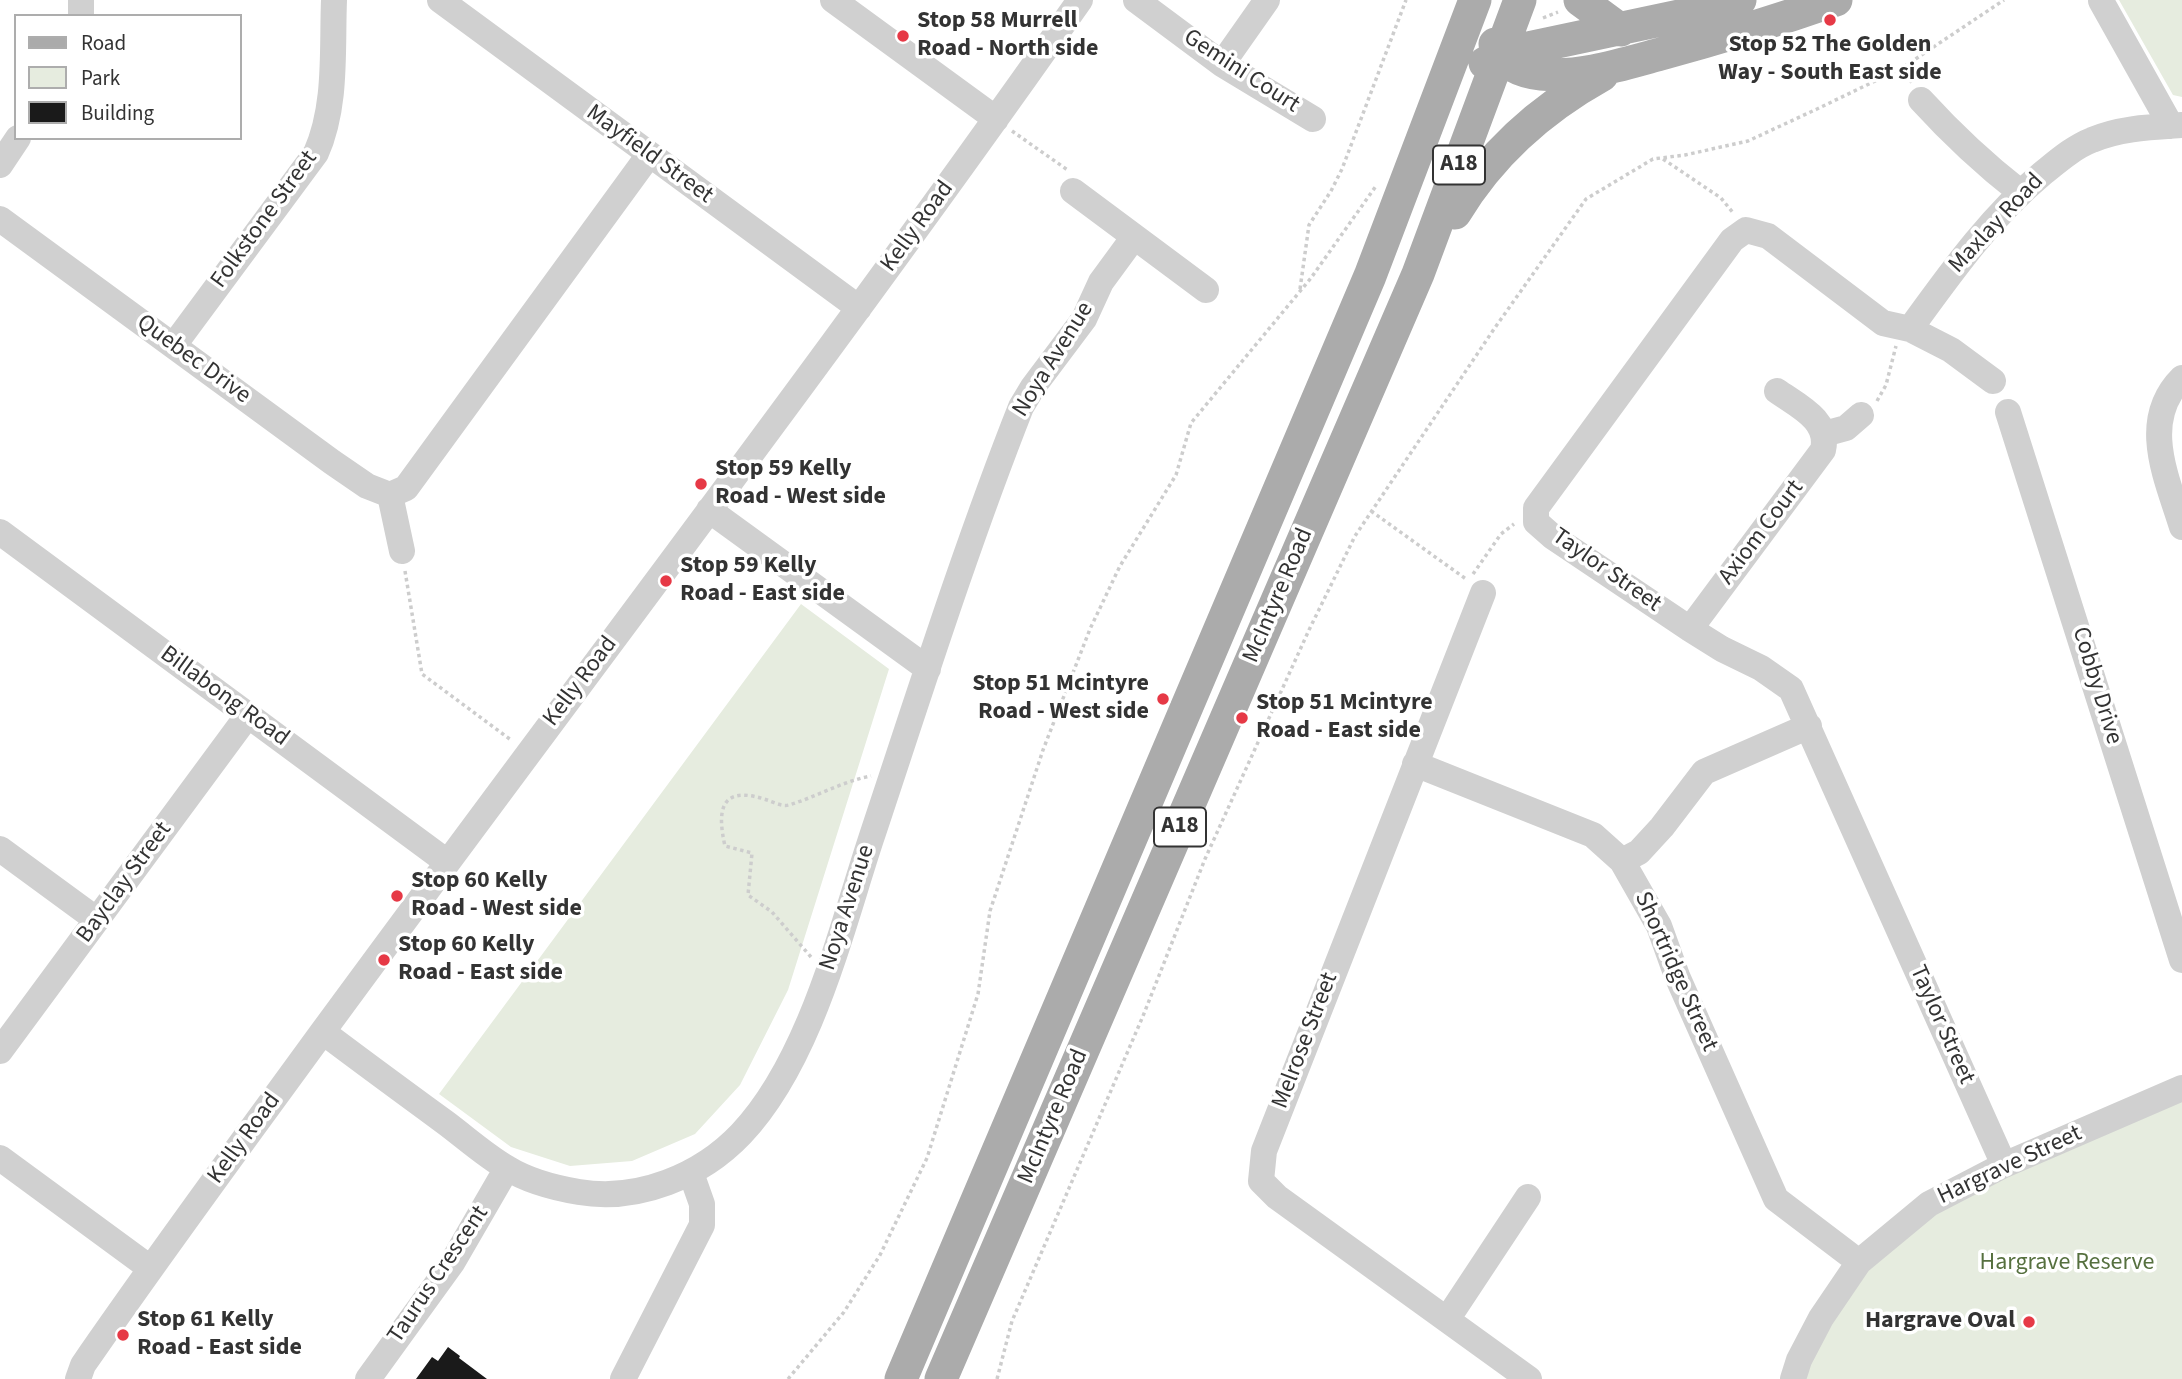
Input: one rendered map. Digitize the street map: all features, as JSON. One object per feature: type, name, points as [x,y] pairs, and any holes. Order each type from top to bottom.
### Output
[{"type":"main road","name":"McIntyre Road","points":[[901,1379],[1370,276],[1475,0]]},
{"type":"main road","points":[[1492,0],[1492,35],[1499,55],[1512,66],[1527,72],[1564,75],[1619,65],[1740,32],[1836,0]]},
{"type":"main road","name":"McIntyre Road","points":[[941,1379],[1419,274],[1520,0]]},
{"type":"main road","points":[[1580,0],[1621,30]]},
{"type":"main road","points":[[1370,276],[1406,224],[1474,71],[1499,55],[1621,30],[1740,0]]},
{"type":"main road","points":[[1419,274],[1468,190],[1492,160],[1544,112],[1619,65]]},
{"type":"street","name":"Folkstone Street","points":[[174,345],[316,153],[328,112],[334,0]]},
{"type":"street","name":"Mayfield Street","points":[[440,0],[859,308]]},
{"type":"street","points":[[833,0],[996,119]]},
{"type":"street","name":"Kelly Road","points":[[75,1374],[447,862],[859,308],[1080,0]]},
{"type":"street","name":"Gemini Court","points":[[1136,0],[1222,64],[1313,119]]},
{"type":"street","points":[[1222,64],[1267,0]]},
{"type":"street","points":[[2101,2],[2177,125]]},
{"type":"street","points":[[1922,100],[1984,165],[2020,192]]},
{"type":"street","name":"Maxlay Road","points":[[1904,333],[1963,256],[2020,192],[2061,158],[2091,140],[2130,129],[2177,125]]},
{"type":"street","points":[[0,165],[17,140]]},
{"type":"street","points":[[402,551],[390,495],[406,488],[649,155]]},
{"type":"street","points":[[1073,191],[1206,290]]},
{"type":"street","name":"Quebec Drive","points":[[0,219],[332,462],[367,486],[390,495]]},
{"type":"street","points":[[1746,230],[1768,236],[1883,323],[1951,350],[1993,381]]},
{"type":"street","name":"Taylor Street","points":[[1746,230],[1732,240],[1535,508],[1536,522],[1553,537],[1690,629],[1722,649],[1762,668],[1791,689],[2004,1165]]},
{"type":"street","name":"Noya Avenue","points":[[323,1032],[507,1168],[553,1186],[600,1194],[623,1193],[662,1184],[691,1173],[715,1157],[741,1134],[765,1104],[804,1032],[825,977],[928,668],[1021,407],[1032,387],[1084,318],[1101,282],[1134,237]]},
{"type":"street","points":[[2182,378],[2165,399],[2157,433],[2162,464],[2182,527]]},
{"type":"street","points":[[1777,391],[1815,418],[1824,434],[1846,428],[1868,409]]},
{"type":"street","name":"Cobby Drive","points":[[2008,412],[2182,960]]},
{"type":"street","name":"Axiom Court","points":[[1690,629],[1818,459],[1823,450],[1824,434]]},
{"type":"street","points":[[709,510],[928,668]]},
{"type":"street","name":"Billabong Road","points":[[0,533],[447,862]]},
{"type":"street","name":"Melrose Street","points":[[1483,593],[1264,1151],[1261,1181],[1277,1197],[1529,1379]]},
{"type":"street","name":"Bayclay Street","points":[[0,1051],[248,715]]},
{"type":"street","points":[[1622,861],[1639,852],[1647,844],[1704,772],[1809,726]]},
{"type":"street","name":"Shortridge Street","points":[[1415,764],[1593,835],[1622,861],[1659,926],[1678,976],[1776,1199],[1859,1262]]},
{"type":"street","points":[[0,849],[97,920]]},
{"type":"street","name":"Hargrave Street","points":[[1793,1379],[1799,1360],[1821,1318],[1859,1262],[1928,1204],[2004,1165],[2182,1088]]},
{"type":"street","points":[[0,1158],[150,1268]]},
{"type":"street","name":"Taurus Crescent","points":[[368,1379],[452,1264],[507,1168]]},
{"type":"street","points":[[623,1379],[702,1225],[702,1204],[691,1173]]},
{"type":"street","points":[[1448,1318],[1528,1197]]},
{"type":"path","points":[[1300,291],[1309,225],[1342,169],[1406,0]]},
{"type":"path","points":[[997,1379],[1012,1321],[1143,1016],[1205,859],[1309,631],[1356,536],[1494,329],[1586,199],[1653,159],[1748,141],[1817,109],[1902,68],[2004,0]]},
{"type":"path","points":[[996,119],[1070,172],[1073,191]]},
{"type":"path","points":[[1661,158],[1721,198],[1746,230]]},
{"type":"path","points":[[788,1379],[844,1312],[880,1255],[927,1158],[978,994],[990,911],[1043,750],[1090,629],[1120,566],[1176,475],[1191,423],[1300,291],[1380,180]]},
{"type":"path","points":[[1868,409],[1886,385],[1904,333]]},
{"type":"path","points":[[1371,511],[1468,581],[1501,534],[1535,508]]},
{"type":"path","points":[[402,551],[422,674],[528,753]]},
{"type":"path","points":[[825,977],[790,931],[772,912],[748,895],[752,853],[725,846],[720,821],[723,806],[732,796],[750,795],[785,806],[863,778],[893,772]]},
{"type":"green space","points":[[2119,0],[2182,0],[2182,97],[2173,95]]},
{"type":"green space","points":[[801,604],[889,669],[788,990],[740,1085],[695,1134],[632,1161],[570,1166],[511,1147],[439,1094]]},
{"type":"green space","name":"Hargrave Reserve","points":[[2182,1088],[2182,1379],[1795,1379],[1821,1318],[1929,1204]]},
{"type":"building","points":[[448,1347],[487,1379],[416,1379],[432,1357],[438,1361]]},
{"type":"place","name":"Stop 52 The Golden Way - South East side","points":[[1830,20]]},
{"type":"place","name":"Stop 58 Murrell Road - North side","points":[[903,36]]},
{"type":"place","name":"Stop 59 Kelly Road - West side","points":[[701,484]]},
{"type":"place","name":"Stop 59 Kelly Road - East side","points":[[666,581]]},
{"type":"place","name":"Stop 51 Mcintyre Road - West side","points":[[1163,699]]},
{"type":"place","name":"Stop 51 Mcintyre Road - East side","points":[[1242,718]]},
{"type":"place","name":"Stop 60 Kelly Road - West side","points":[[397,896]]},
{"type":"place","name":"Stop 60 Kelly Road - East side","points":[[384,960]]},
{"type":"place","name":"Hargrave Oval","points":[[2029,1322]]},
{"type":"place","name":"Stop 61 Kelly Road - East side","points":[[123,1335]]}]
